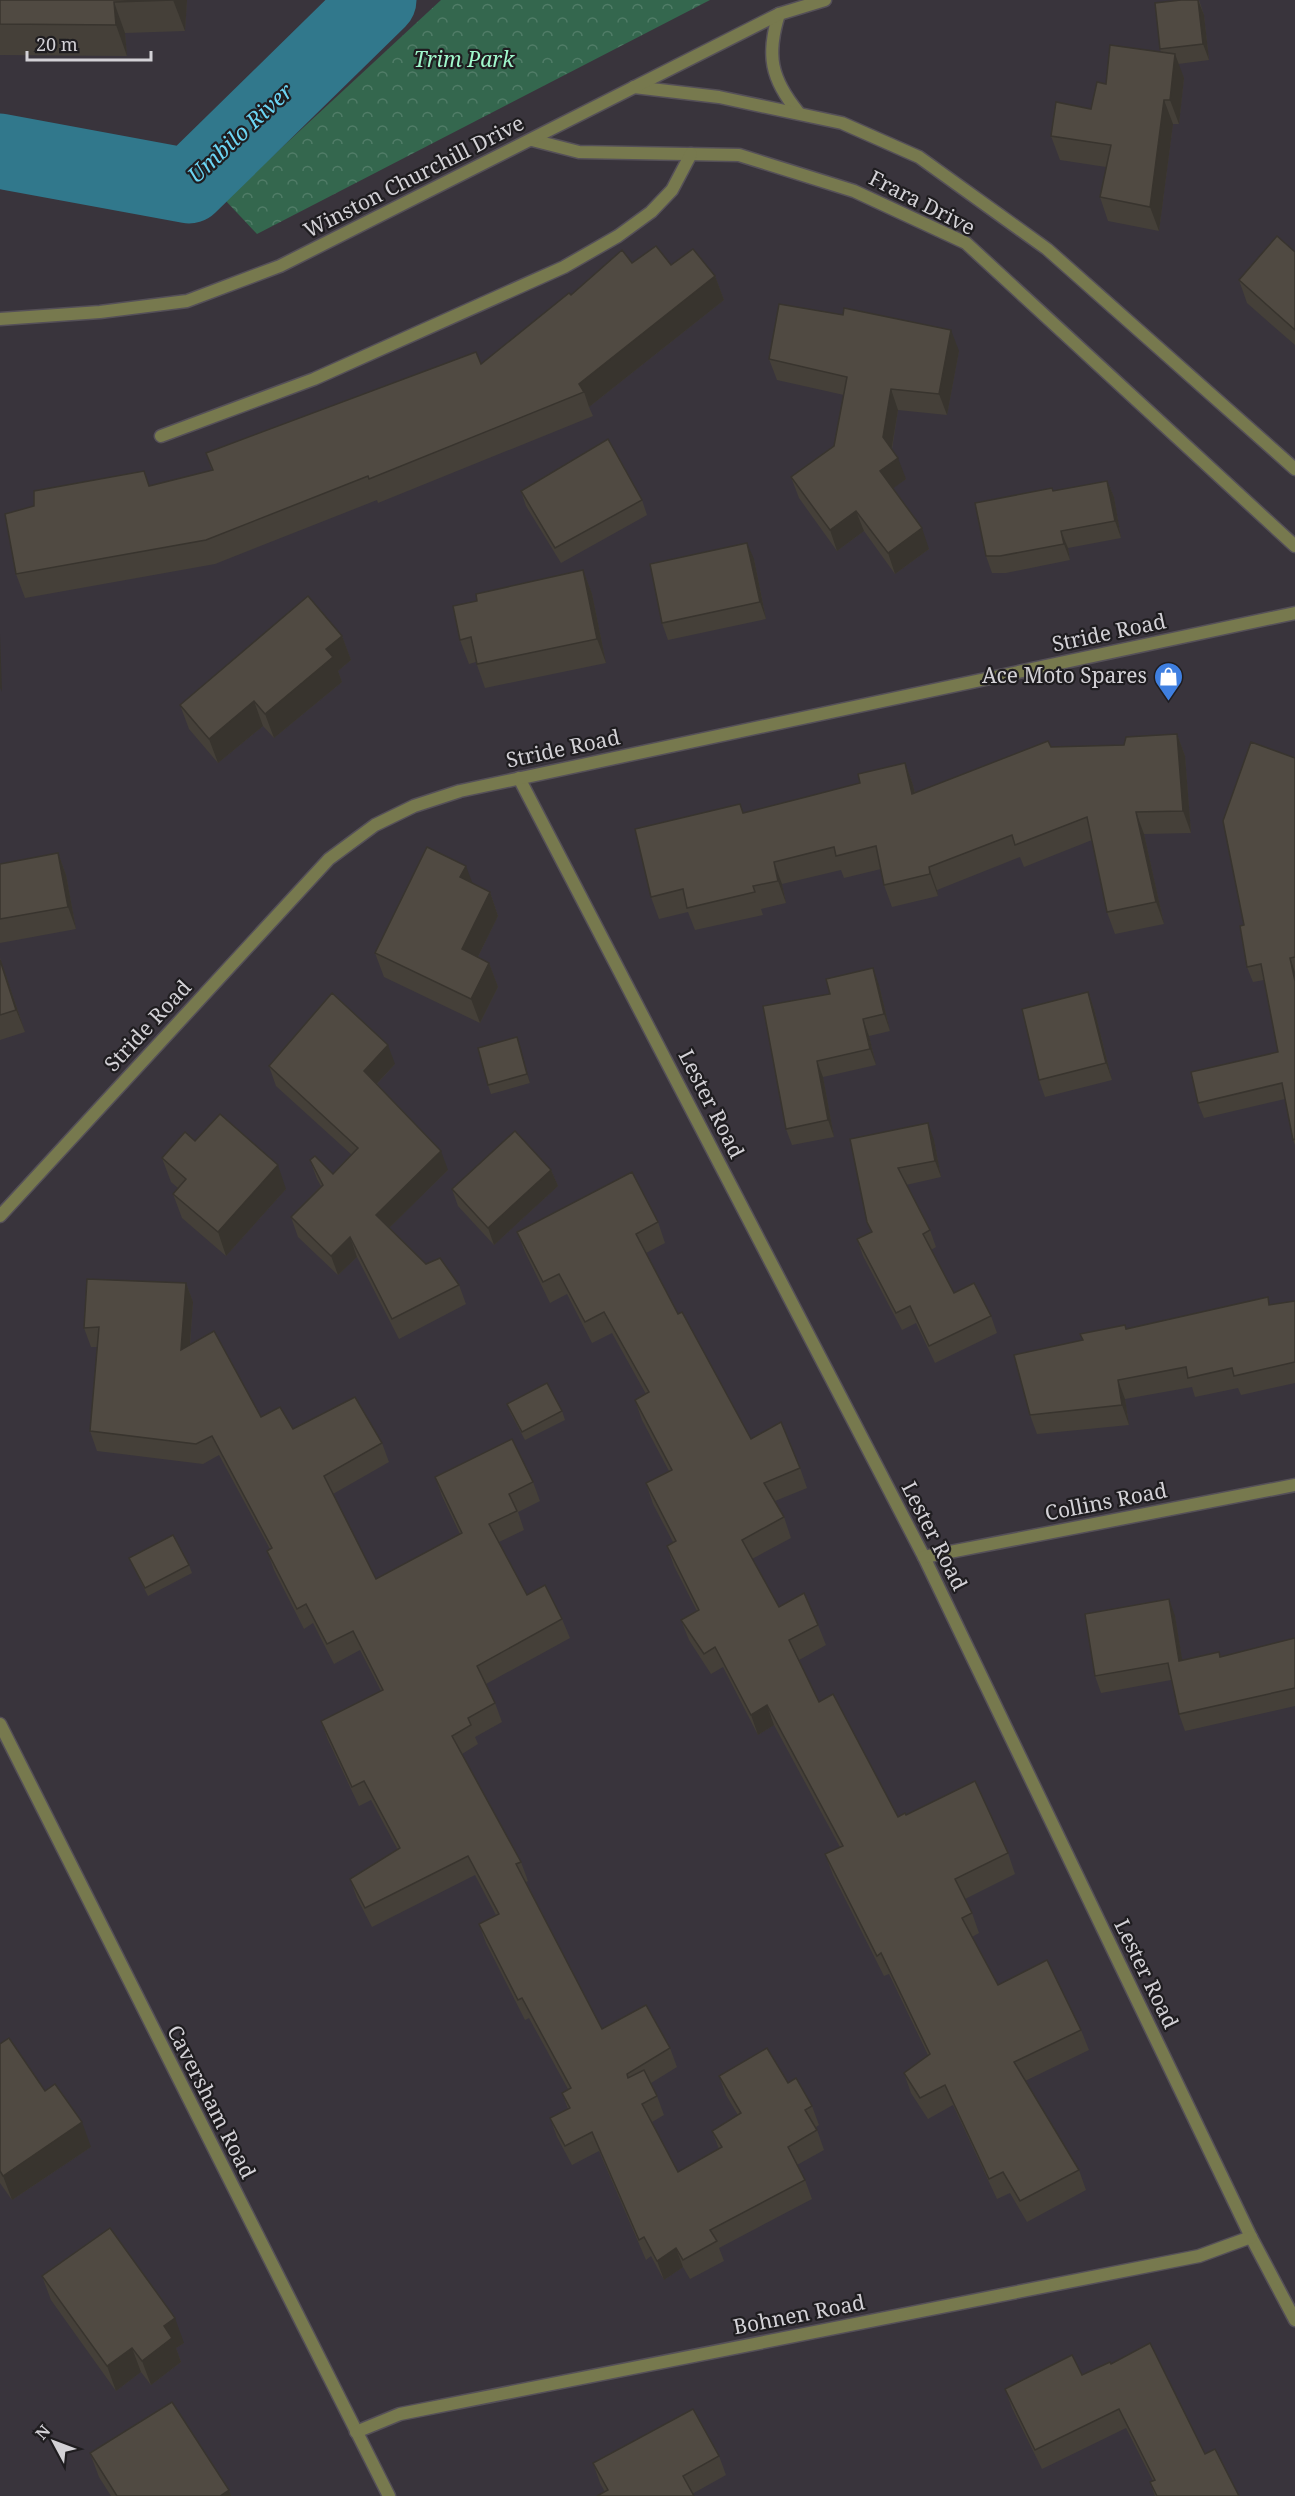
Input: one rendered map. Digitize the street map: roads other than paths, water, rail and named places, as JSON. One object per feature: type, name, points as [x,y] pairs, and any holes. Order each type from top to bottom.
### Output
[{"type":"street","name":"Winston Churchill Drive","points":[[0,319],[100,312],[188,301],[280,266],[779,14],[825,0]]},
{"type":"street","points":[[779,14],[771,53],[775,75],[784,95],[798,112]]},
{"type":"street","name":"Frara Drive","points":[[633,86],[719,97],[843,123],[919,156],[1047,249],[1295,470]]},
{"type":"street","name":"Frara Drive","points":[[532,140],[579,152],[739,154],[854,191],[966,243],[1295,546]]},
{"type":"street","points":[[161,436],[314,379],[564,267],[618,237],[651,212],[672,190],[691,154]]},
{"type":"street","name":"Stride Road","points":[[0,1216],[329,859],[375,825],[414,806],[460,791],[519,778],[1295,613]]},
{"type":"street","name":"Lester Road","points":[[519,778],[924,1557],[1251,2237],[1295,2320]]},
{"type":"street","name":"Collins Road","points":[[924,1557],[1295,1485]]},
{"type":"street","name":"Caversham Road","points":[[0,1724],[389,2496]]},
{"type":"street","name":"Bohnen Road","points":[[356,2432],[400,2414],[1199,2256],[1251,2237]]},
{"type":"waterway","name":"Umbilo River","points":[[0,151],[189,186],[379,0]]},
{"type":"place","name":"Ace Moto Spares","points":[[1168,702]]},
{"type":"park label","name":"Trim Park","points":[[464,60]]}]
